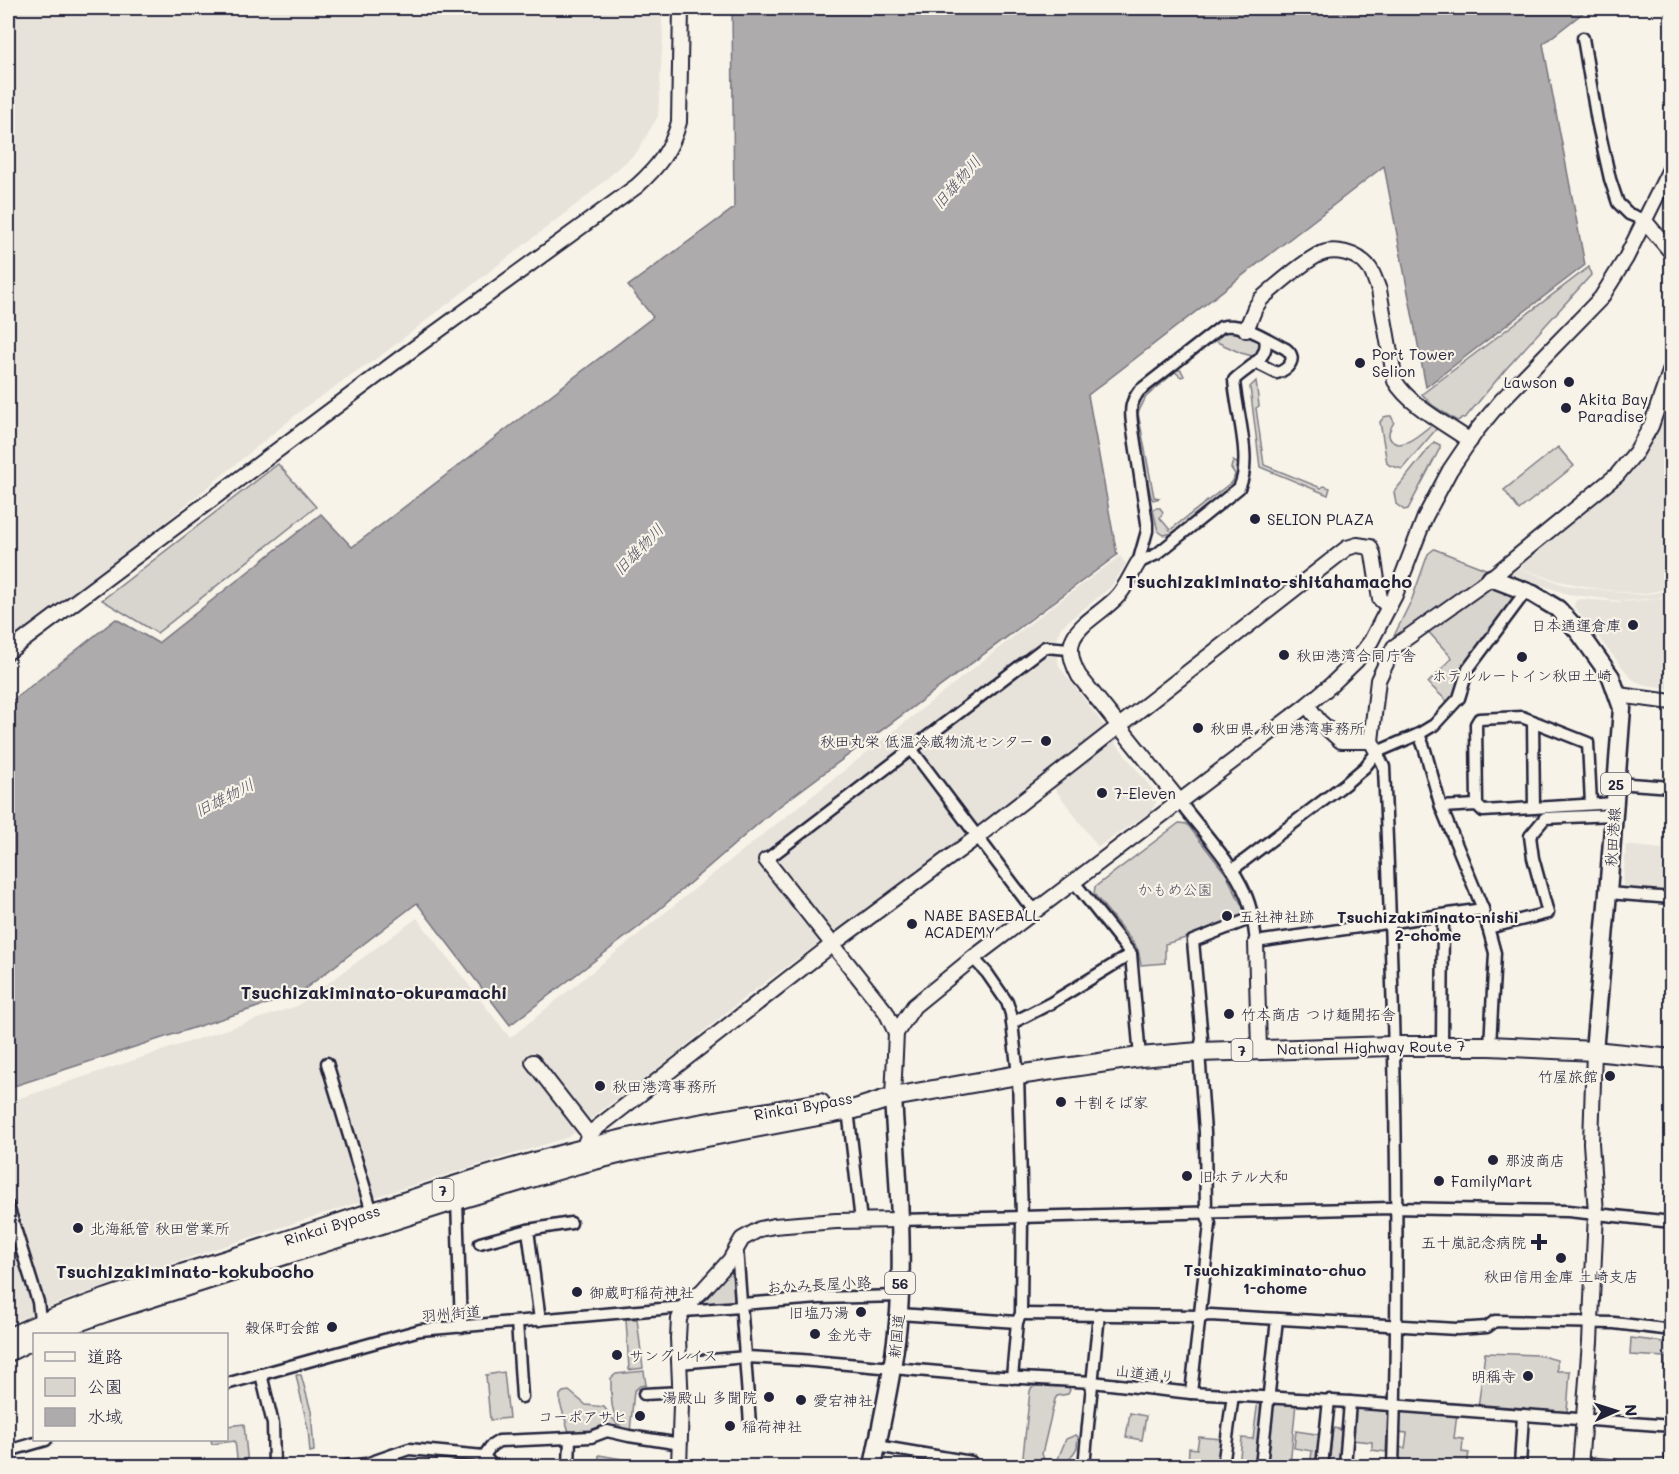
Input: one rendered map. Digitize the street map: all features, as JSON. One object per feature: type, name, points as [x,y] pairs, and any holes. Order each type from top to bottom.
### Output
[{"type":"highway","name":"National Highway Route 7","points":[[893,1096],[1140,1057],[1259,1049],[1442,1044],[1594,1052],[1671,1059]]},
{"type":"highway","name":"Rinkai Bypass","points":[[40,1333],[106,1298],[372,1212],[549,1158],[625,1139],[853,1096],[893,1096]]},
{"type":"highway","name":"Rinkai Bypass","points":[[40,1333],[457,1200],[583,1149],[627,1152],[848,1110],[893,1096]]},
{"type":"highway","name":"Rinkai Bypass","points":[[8,1338],[33,1334]]},
{"type":"highway","name":"Rinkai Bypass","points":[[8,1352],[33,1337]]},
{"type":"main road","name":"秋田港線","points":[[1491,578],[1526,591],[1558,609],[1579,632],[1611,677],[1622,708],[1594,1052]]},
{"type":"main road","name":"新国道","points":[[873,1467],[892,1367],[900,1296],[900,1220],[893,1096]]},
{"type":"street","points":[[8,652],[398,360],[637,186],[653,171],[669,148],[679,122],[681,8]]},
{"type":"street","points":[[1583,38],[1597,121],[1618,203],[1629,214],[1644,220],[1671,253]]},
{"type":"street","points":[[896,1033],[914,1006],[1036,910],[1306,705],[1356,661],[1371,641],[1389,608],[1425,517],[1450,470],[1501,401],[1601,298],[1626,258],[1671,165]]},
{"type":"street","points":[[1246,330],[1255,308],[1262,299],[1318,255],[1340,252],[1351,254],[1370,268],[1379,290],[1395,381],[1400,390],[1470,441]]},
{"type":"street","points":[[1255,362],[1277,373],[1290,366],[1293,358],[1291,353],[1265,339],[1246,330],[1227,325],[1221,327],[1139,391],[1133,399],[1130,408],[1131,423],[1147,531],[1138,563],[1117,597],[1077,631],[1070,649],[1079,676],[1180,802],[1232,870],[1245,892],[1256,942],[1259,1049]]},
{"type":"street","points":[[1138,563],[1157,554],[1239,488],[1243,480],[1245,464],[1234,380],[1263,357],[1266,351],[1265,339]]},
{"type":"street","points":[[1232,870],[1365,767],[1374,747],[1378,680],[1394,647],[1491,578],[1617,475],[1636,452],[1651,426],[1671,366]]},
{"type":"street","points":[[533,1062],[583,1149],[833,944],[977,837],[1347,548],[1357,545],[1370,547],[1380,599],[1389,608]]},
{"type":"street","points":[[1306,705],[1319,721],[1341,741],[1374,747],[1419,734],[1434,724],[1459,698],[1468,669],[1526,591]]},
{"type":"street","points":[[893,1096],[896,1033],[886,1012],[766,860],[1045,647],[1070,649]]},
{"type":"street","points":[[1618,695],[1671,702]]},
{"type":"street","points":[[1591,804],[1588,743],[1522,717],[1479,719],[1476,724],[1477,805],[1483,811],[1591,804],[1615,809]]},
{"type":"street","points":[[1533,721],[1534,808]]},
{"type":"street","points":[[1419,734],[1441,807],[1483,909],[1494,953],[1490,1046]]},
{"type":"street","points":[[1374,747],[1384,767],[1391,923],[1397,1327],[1393,1467]]},
{"type":"street","points":[[912,750],[977,837],[1036,910]]},
{"type":"street","points":[[1616,783],[1671,787]]},
{"type":"street","points":[[1441,807],[1477,805]]},
{"type":"street","points":[[1488,928],[1548,913],[1533,858],[1530,836],[1545,818],[1615,809]]},
{"type":"street","points":[[1074,882],[1131,954],[1140,1057]]},
{"type":"street","points":[[1608,893],[1671,898]]},
{"type":"street","points":[[1256,942],[1443,917],[1483,909]]},
{"type":"street","points":[[1442,1044],[1443,917]]},
{"type":"street","points":[[1191,1393],[1210,1224],[1206,1213],[1205,1132],[1199,1052],[1202,1039],[1193,940],[1252,918]]},
{"type":"street","points":[[1011,1023],[1051,1003],[1131,954]]},
{"type":"street","points":[[974,958],[1007,1002],[1018,1075],[1022,1217],[1019,1318],[1012,1378]]},
{"type":"street","points":[[1594,1052],[1591,1143],[1596,1213],[1591,1323],[1580,1465],[1615,1467]]},
{"type":"street","points":[[327,1063],[372,1212]]},
{"type":"street","points":[[848,1110],[861,1221]]},
{"type":"street","points":[[457,1200],[461,1327]]},
{"type":"street","points":[[8,1206],[38,1302],[40,1333]]},
{"type":"street","points":[[678,1467],[681,1444],[679,1319],[684,1309],[720,1271],[742,1239],[760,1229],[861,1221],[1396,1208],[1596,1213],[1671,1222]]},
{"type":"street","points":[[480,1242],[528,1230],[571,1223]]},
{"type":"street","points":[[528,1230],[540,1320]]},
{"type":"street","points":[[737,1248],[750,1424]]},
{"type":"street","name":"おかみ長屋小路","points":[[684,1309],[819,1298],[900,1296]]},
{"type":"street","name":"羽州街道","points":[[228,1383],[420,1330],[684,1309]]},
{"type":"street","points":[[898,1314],[1019,1318],[1099,1314],[1210,1315],[1397,1327],[1467,1329],[1487,1327],[1495,1321],[1614,1323],[1671,1330]]},
{"type":"street","points":[[1084,1467],[1099,1314]]},
{"type":"street","points":[[1261,1467],[1277,1319]]},
{"type":"street","points":[[517,1322],[522,1397]]},
{"type":"street","name":"山道通り","points":[[679,1362],[746,1357],[1092,1382],[1191,1393],[1329,1400],[1671,1426]]},
{"type":"street","points":[[261,1374],[273,1424],[274,1467]]},
{"type":"street","points":[[644,1394],[681,1392]]},
{"type":"street","points":[[1224,1467],[1233,1395]]},
{"type":"street","points":[[1322,1467],[1329,1400]]},
{"type":"street","points":[[1345,1467],[1350,1402]]},
{"type":"street","points":[[1520,1467],[1523,1415]]},
{"type":"street","points":[[484,1456],[491,1446],[499,1441],[591,1437],[607,1431],[681,1444]]},
{"type":"street","points":[[569,1467],[570,1438]]},
{"type":"street","points":[[8,1451],[43,1441]]},
{"type":"street","points":[[877,1446],[937,1461],[971,1461],[973,1467]]},
{"type":"street","points":[[1671,1446],[1671,1467]]},
{"type":"street","points":[[347,1467],[366,1464],[409,1449],[484,1456],[493,1467]]},
{"type":"shaded area","points":[[8,8],[661,8],[663,36],[658,116],[637,152],[586,197],[383,354],[307,406],[104,572],[8,644]]},
{"type":"shaded area","points":[[1669,406],[1671,407],[1671,588],[1641,594],[1600,589],[1559,581],[1521,569],[1526,555],[1622,477],[1653,436]]},
{"type":"shaded area","points":[[1120,556],[1126,564],[1111,587],[1061,627],[1055,643],[1059,666],[1106,728],[966,835],[748,995],[569,1137],[215,1249],[76,1296],[8,1324],[8,1102],[297,1006],[417,918],[510,1038],[1037,618]]},
{"type":"shaded area","points":[[1512,566],[1565,585],[1641,595],[1671,590],[1671,597],[1622,601],[1567,594],[1508,573]]},
{"type":"shaded area","points":[[1671,598],[1671,689],[1640,684],[1631,678],[1574,607],[1575,601],[1581,599],[1621,602]]},
{"type":"shaded area","points":[[1112,738],[1156,794],[1156,803],[1150,812],[1098,847],[1052,785]]},
{"type":"shaded area","points":[[1667,811],[1671,812],[1671,895],[1627,890],[1623,884],[1626,845],[1662,849]]},
{"type":"green space","points":[[1589,267],[1591,275],[1466,417],[1457,421],[1432,405],[1422,394]]},
{"type":"green space","points":[[1223,331],[1230,331],[1258,341],[1261,347],[1256,357],[1217,342],[1217,336]]},
{"type":"green space","points":[[1173,370],[1181,370],[1184,376],[1181,377],[1175,372],[1146,397],[1138,413],[1154,497],[1160,498],[1153,500],[1135,423],[1137,402]]},
{"type":"green space","points":[[1256,381],[1259,406],[1256,408],[1264,465],[1321,488],[1324,486],[1330,488],[1328,495],[1260,467],[1250,387]]},
{"type":"green space","points":[[1391,416],[1394,422],[1389,436],[1396,443],[1401,444],[1413,439],[1434,423],[1439,426],[1402,469],[1387,463],[1380,422],[1384,417]]},
{"type":"green space","points":[[1434,442],[1440,445],[1440,448],[1408,509],[1404,510],[1396,504],[1394,492]]},
{"type":"green space","points":[[1558,447],[1574,466],[1519,510],[1504,490]]},
{"type":"green space","points":[[1233,461],[1240,465],[1238,480],[1233,486],[1173,533],[1164,535],[1158,531],[1153,510],[1155,508],[1160,508],[1163,512],[1160,518],[1170,530],[1233,481],[1235,474],[1231,468]]},
{"type":"green space","points":[[278,464],[316,507],[157,633],[102,600]]},
{"type":"green space","points":[[1434,549],[1488,570],[1392,640],[1412,599],[1428,554]]},
{"type":"green space","points":[[1485,586],[1508,591],[1512,599],[1509,608],[1462,669],[1457,691],[1449,703],[1428,683],[1452,658],[1426,629]]},
{"type":"green space","name":"かもめ公園","points":[[1179,823],[1187,824],[1226,874],[1247,916],[1210,931],[1165,944],[1165,963],[1141,965],[1138,950],[1094,894],[1095,887]]},
{"type":"green space","points":[[728,1273],[736,1277],[738,1303],[702,1307],[700,1303]]},
{"type":"green space","points":[[626,1319],[637,1319],[643,1368],[629,1370]]},
{"type":"green space","points":[[1631,1338],[1671,1343],[1671,1368],[1665,1368],[1665,1357],[1630,1355]]},
{"type":"green space","points":[[1485,1353],[1538,1355],[1557,1360],[1557,1371],[1570,1371],[1567,1412],[1478,1408]]},
{"type":"green space","points":[[644,1371],[646,1385],[634,1391],[630,1432],[623,1430],[613,1411],[611,1378],[616,1374]]},
{"type":"green space","points":[[504,1372],[509,1418],[490,1420],[486,1375]]},
{"type":"green space","points":[[296,1375],[301,1375],[311,1411],[314,1451],[310,1452],[308,1429]]},
{"type":"green space","points":[[1032,1387],[1068,1387],[1070,1390],[1068,1394],[1057,1396],[1055,1399],[1042,1454],[1045,1462],[1057,1461],[1066,1439],[1076,1435],[1078,1437],[1077,1448],[1065,1466],[1029,1462],[1023,1456],[1030,1391]]},
{"type":"green space","points":[[569,1391],[586,1405],[604,1407],[618,1425],[588,1435],[569,1432],[560,1403],[560,1395]]},
{"type":"green space","points":[[1258,1400],[1267,1401],[1259,1466],[1239,1466],[1242,1438],[1253,1439]]},
{"type":"green space","points":[[1271,1400],[1296,1402],[1290,1466],[1265,1466]]},
{"type":"green space","points":[[1354,1407],[1388,1410],[1386,1452],[1372,1450],[1372,1442],[1351,1440]]},
{"type":"green space","points":[[1405,1411],[1457,1414],[1454,1438],[1463,1439],[1462,1452],[1469,1453],[1467,1463],[1479,1464],[1478,1466],[1395,1466],[1396,1447],[1405,1448],[1407,1433],[1398,1432],[1399,1413]]},
{"type":"green space","points":[[1130,1413],[1146,1416],[1142,1440],[1126,1437]]},
{"type":"green space","points":[[244,1424],[248,1466],[238,1466],[235,1441],[212,1444],[211,1441],[228,1441],[228,1426]]},
{"type":"green space","points":[[1333,1428],[1345,1430],[1342,1466],[1329,1466]]},
{"type":"green space","points":[[1296,1431],[1322,1435],[1318,1466],[1310,1466],[1312,1451],[1294,1448]]},
{"type":"green space","points":[[1199,1437],[1222,1439],[1221,1466],[1188,1466],[1189,1448],[1197,1449]]},
{"type":"green space","points":[[599,1455],[662,1466],[598,1466]]},
{"type":"water","name":"旧雄物川","points":[[732,8],[1589,8],[1543,44],[1585,265],[1426,387],[1384,166],[1088,395],[1117,555],[773,811],[640,926],[510,1025],[417,903],[298,994],[8,1088],[8,704],[116,619],[158,643],[321,514],[352,547],[653,317],[628,286],[734,208]]},
{"type":"place","name":"Port Tower Selion","points":[[1360,363]]},
{"type":"place","name":"Lawson","points":[[1569,382]]},
{"type":"place","name":"Akita Bay Paradise","points":[[1566,408]]},
{"type":"place","name":"SELION PLAZA","points":[[1255,519]]},
{"type":"place","name":"日本通運倉庫","points":[[1633,625]]},
{"type":"place","name":"秋田港湾合同庁舎","points":[[1284,655]]},
{"type":"place","name":"ホテルルートイン秋田土崎","points":[[1522,657]]},
{"type":"place","name":"秋田県 秋田港湾事務所","points":[[1198,728]]},
{"type":"place","name":"秋田丸栄 低温冷蔵物流センター","points":[[1046,741]]},
{"type":"place","name":"7-Eleven","points":[[1102,793]]},
{"type":"place","name":"五社神社跡","points":[[1227,916]]},
{"type":"place","name":"NABE BASEBALL ACADEMY","points":[[912,924]]},
{"type":"place","name":"竹本商店 つけ麺開拓舎","points":[[1229,1014]]},
{"type":"place","name":"竹屋旅館","points":[[1610,1076]]},
{"type":"place","name":"秋田港湾事務所","points":[[600,1086]]},
{"type":"place","name":"十割そば家","points":[[1061,1102]]},
{"type":"place","name":"那波商店","points":[[1493,1160]]},
{"type":"place","name":"旧ホテル大和","points":[[1187,1176]]},
{"type":"place","name":"FamilyMart","points":[[1439,1181]]},
{"type":"place","name":"北海紙管 秋田営業所","points":[[78,1228]]},
{"type":"place","name":"五十嵐記念病院","points":[[1539,1242]]},
{"type":"place","name":"秋田信用金庫 土崎支店","points":[[1561,1258]]},
{"type":"place","name":"御蔵町稲荷神社","points":[[577,1292]]},
{"type":"place","name":"旧塩乃湯","points":[[861,1312]]},
{"type":"place","name":"穀保町会館","points":[[332,1327]]},
{"type":"place","name":"金光寺","points":[[815,1334]]},
{"type":"place","name":"サングレイス","points":[[617,1355]]},
{"type":"place","name":"明稱寺","points":[[1528,1376]]},
{"type":"place","name":"湯殿山 多聞院","points":[[769,1397]]},
{"type":"place","name":"愛宕神社","points":[[801,1400]]},
{"type":"place","name":"コーポアサヒ","points":[[640,1416]]},
{"type":"place","name":"稲荷神社","points":[[730,1426]]},
{"type":"district","name":"Tsuchizakiminato-shitahamacho","points":[[1269,581]]},
{"type":"district","name":"Tsuchizakiminato-nishi 2-chome","points":[[1428,925]]},
{"type":"district","name":"Tsuchizakiminato-okuramachi","points":[[374,992]]},
{"type":"district","name":"Tsuchizakiminato-kokubocho","points":[[185,1271]]},
{"type":"district","name":"Tsuchizakiminato-chuo 1-chome","points":[[1275,1278]]}]
